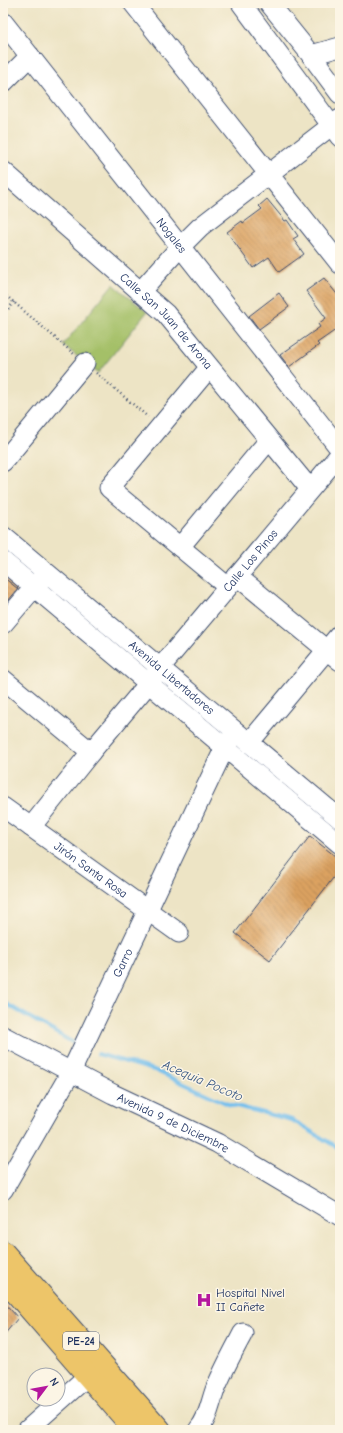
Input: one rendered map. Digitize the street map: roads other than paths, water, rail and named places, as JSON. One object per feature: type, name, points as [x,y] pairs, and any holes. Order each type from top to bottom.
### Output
[{"type":"highway","name":"PE-24","points":[[3,1252],[95,1370],[136,1430]]},
{"type":"highway","name":"PE-24","points":[[3,1278],[95,1370],[160,1430]]},
{"type":"street","points":[[133,3],[340,264]]},
{"type":"street","points":[[140,292],[200,227],[270,174],[337,128],[241,3]]},
{"type":"street","points":[[270,3],[340,94]]},
{"type":"street","name":"Nogales","points":[[3,22],[340,449]]},
{"type":"street","points":[[311,55],[340,47]]},
{"type":"street","points":[[3,83],[30,56]]},
{"type":"street","name":"Calle San Juan de Arona","points":[[3,171],[166,314],[310,489]]},
{"type":"street","points":[[3,462],[85,363]]},
{"type":"street","points":[[209,368],[109,488],[180,548],[232,582],[333,656]]},
{"type":"street","points":[[180,548],[269,440]]},
{"type":"street","name":"Calle Los Pinos","points":[[31,827],[160,668],[340,454]]},
{"type":"street","name":"Avenida Libertadores","points":[[3,536],[340,819]]},
{"type":"street","name":"Avenida Libertadores","points":[[3,561],[340,844]]},
{"type":"street","points":[[3,624],[47,572]]},
{"type":"street","name":"Garro","points":[[3,1190],[71,1072],[225,747],[242,737],[333,656],[340,634]]},
{"type":"street","points":[[3,679],[91,752]]},
{"type":"street","name":"Jirón Santa Rosa","points":[[3,807],[179,933]]},
{"type":"street","name":"Avenida 9 de Diciembre","points":[[3,1036],[113,1094],[217,1143],[340,1216]]},
{"type":"street","points":[[198,1430],[206,1419],[226,1365],[244,1333]]},
{"type":"street","points":[[27,1430],[95,1370]]},
{"type":"waterway","name":"Acequia Pocoto","points":[[3,1002],[72,1042]]},
{"type":"waterway","name":"Acequia Pocoto","points":[[98,1054],[154,1070],[228,1104],[292,1120],[340,1149]]},
{"type":"place","name":"Hospital Nivel II Cañete","points":[[204,1300]]}]
